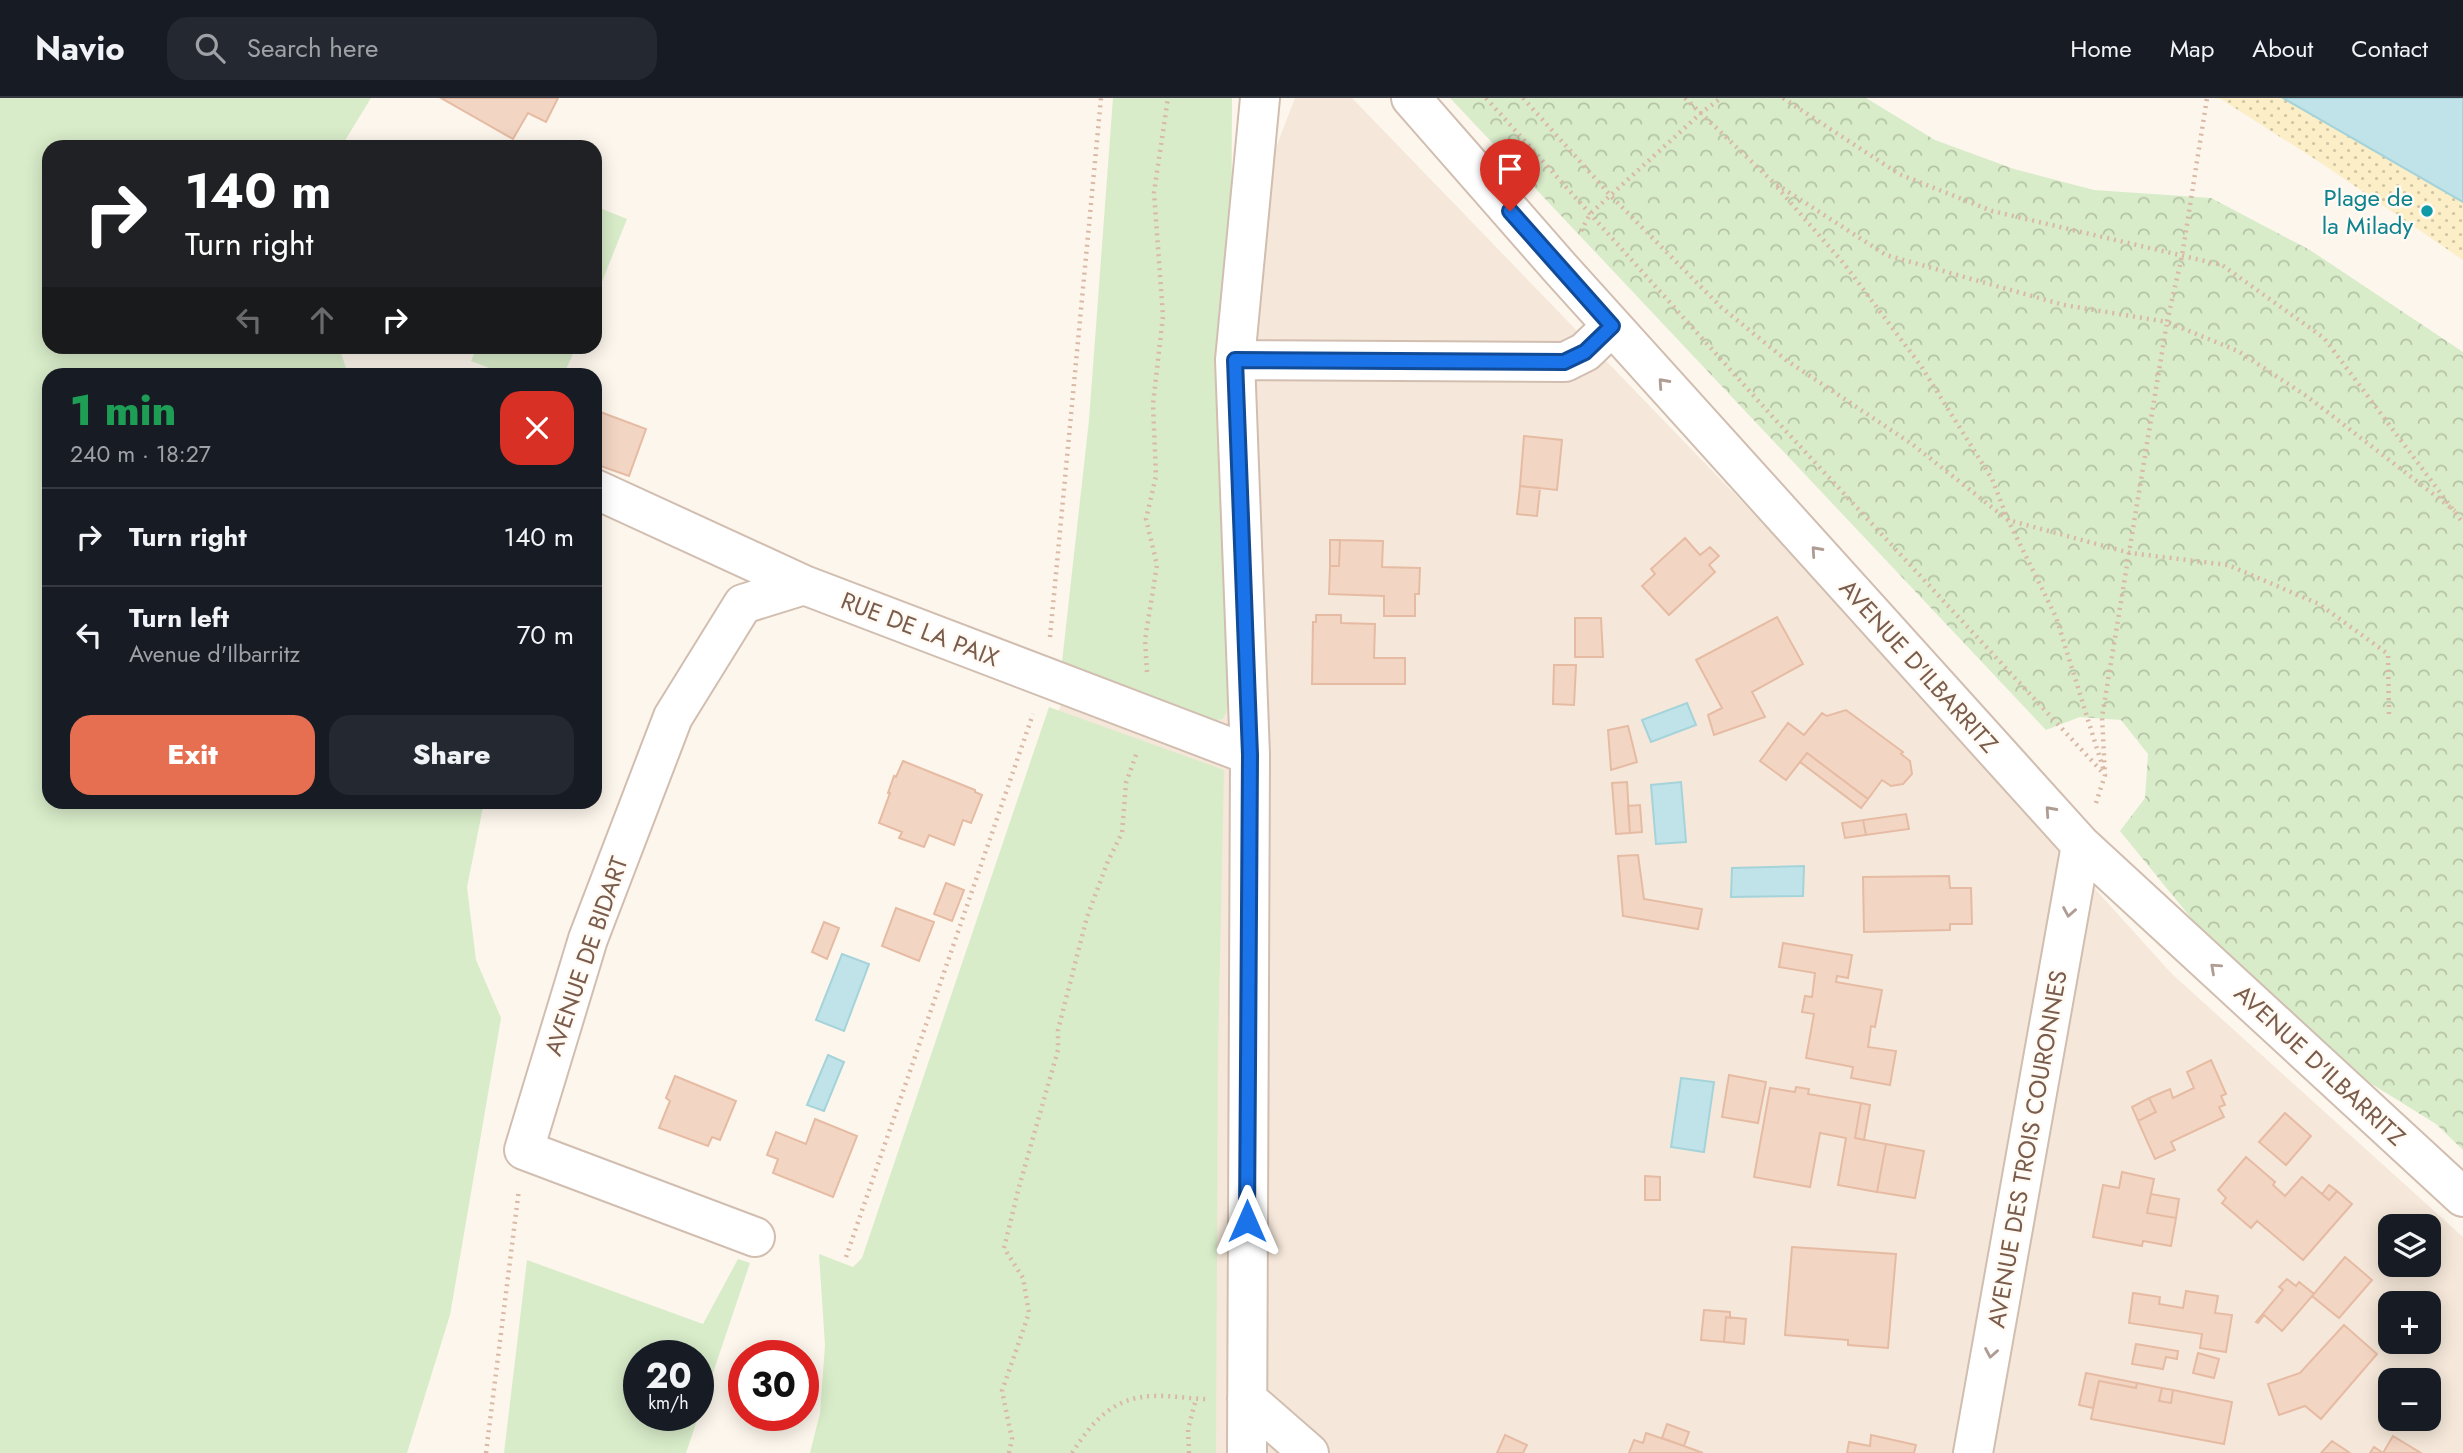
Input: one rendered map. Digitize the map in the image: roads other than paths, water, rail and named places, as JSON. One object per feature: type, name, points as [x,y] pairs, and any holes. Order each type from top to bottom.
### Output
[{"type":"street","name":"AVENUE D'ILBARRITZ","points":[[1411,98],[1612,326],[2081,845],[2463,1197]]},
{"type":"street","points":[[1247,1453],[1250,755],[1235,360],[1263,100]]},
{"type":"street","points":[[1235,360],[1564,362],[1585,352],[1612,326]]},
{"type":"street","name":"RUE DE LA PAIX","points":[[602,492],[804,585],[1250,755]]},
{"type":"street","name":"AVENUE DE BIDART","points":[[755,1237],[524,1150],[588,939],[673,717],[743,604],[804,585]]},
{"type":"street","name":"AVENUE DES TROIS COURONNES","points":[[1973,1453],[2081,845]]},
{"type":"street","points":[[1247,1399],[1309,1453]]},
{"type":"water","points":[[2283,98],[2463,98],[2463,202]]},
{"type":"water","points":[[1687,703],[1696,725],[1651,742],[1642,720]]},
{"type":"water","points":[[1681,782],[1686,842],[1656,844],[1651,785]]},
{"type":"water","points":[[1804,866],[1803,896],[1731,897],[1732,868]]},
{"type":"water","points":[[842,954],[869,964],[844,1031],[816,1020]]},
{"type":"water","points":[[828,1055],[844,1062],[824,1111],[807,1105]]},
{"type":"water","points":[[1681,1078],[1714,1082],[1704,1152],[1671,1147]]},
{"type":"place","name":"Plage de la Milady","points":[[2427,211]]}]
